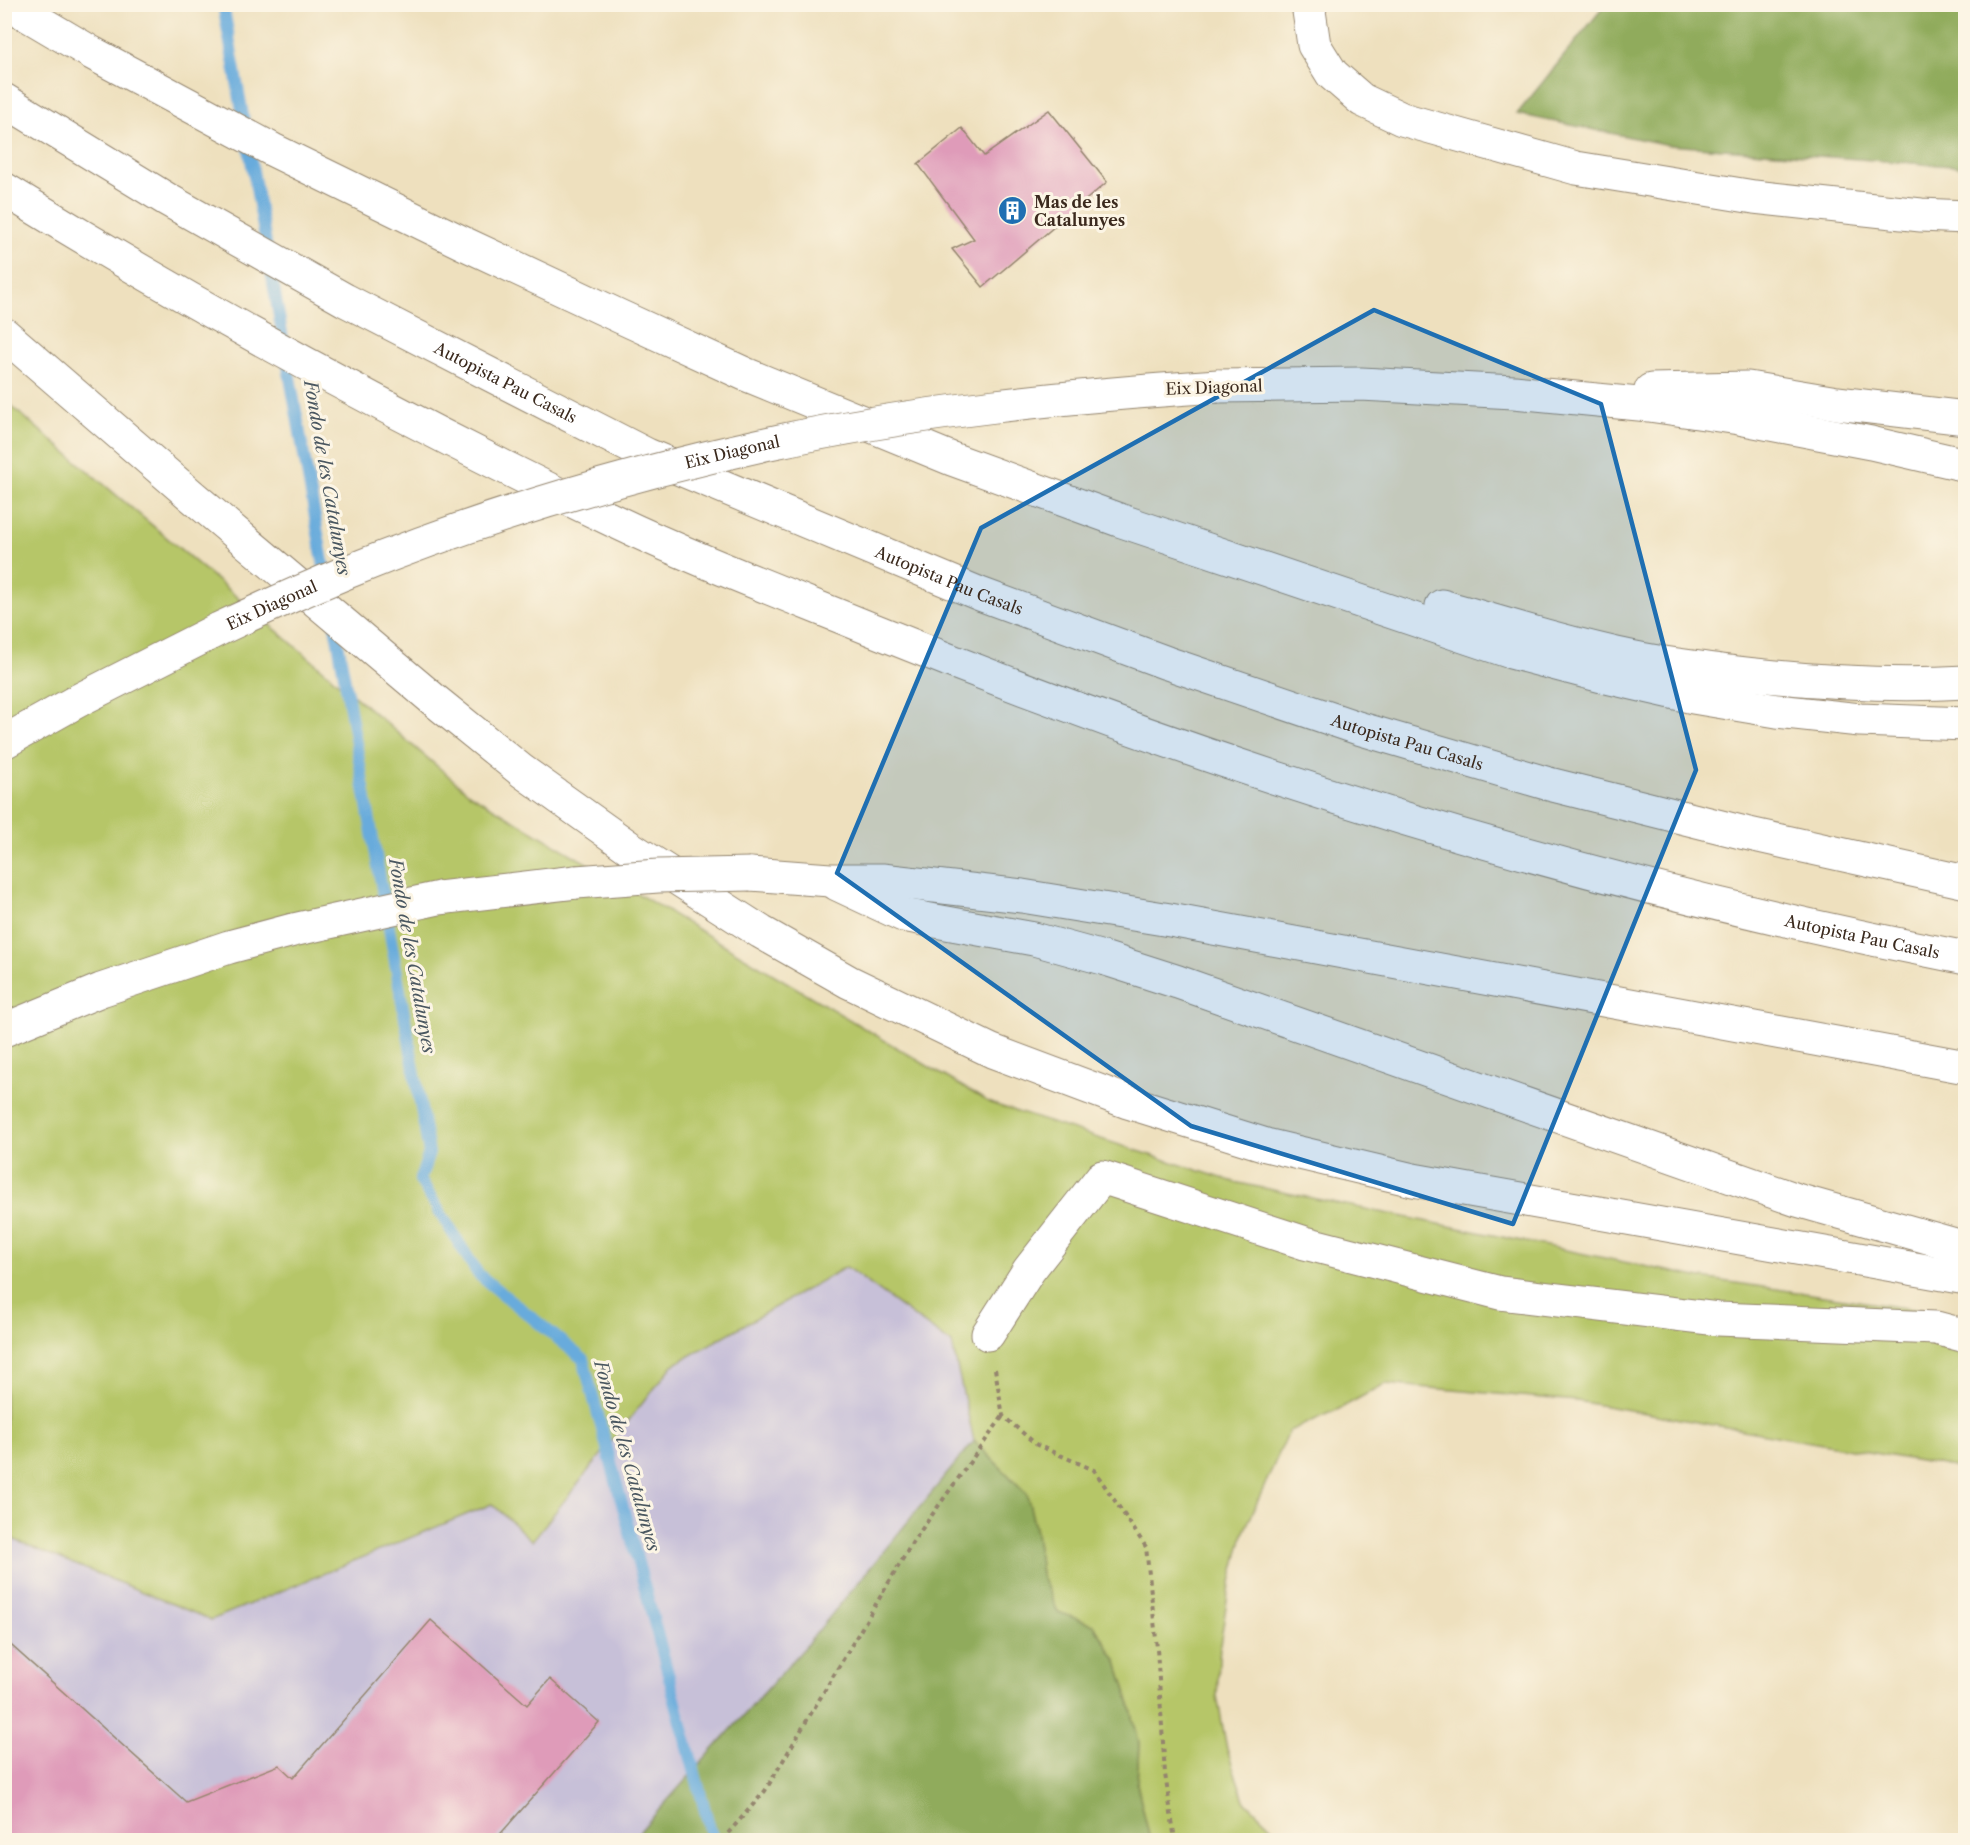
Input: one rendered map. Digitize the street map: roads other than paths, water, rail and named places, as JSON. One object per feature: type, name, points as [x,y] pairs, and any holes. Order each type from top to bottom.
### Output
[{"type":"main road","points":[[9,4],[92,53],[273,150],[463,243],[745,374],[952,459],[1119,520],[1511,652],[1693,697],[1777,711],[1860,720],[1965,724]]},
{"type":"main road","points":[[1311,4],[1309,11],[1314,45],[1332,74],[1362,100],[1402,119],[1575,168],[1754,197],[1921,215],[1965,217]]},
{"type":"main road","name":"Autopista Pau Casals","points":[[4,100],[168,200],[345,300],[647,455],[980,594],[1167,663],[1358,728],[1549,784],[1745,833],[1965,882]]},
{"type":"main road","name":"Autopista Pau Casals","points":[[4,189],[259,338],[421,424],[615,521],[777,591],[962,666],[1159,740],[1353,803],[1542,859],[1737,908],[1965,958]]},
{"type":"main road","points":[[4,334],[193,497],[522,771],[640,854],[761,932],[849,982],[992,1051],[1128,1102],[1266,1145],[1413,1180],[1965,1278]]},
{"type":"main road","name":"Eix Diagonal","points":[[4,742],[81,699],[219,629],[348,571],[486,521],[628,479],[759,446],[854,427],[987,406],[1056,398],[1218,386],[1361,384],[1514,392]]},
{"type":"main road","points":[[1514,392],[1748,388],[1837,403],[1965,418]]},
{"type":"main road","points":[[1514,392],[1649,405],[1739,418],[1870,443],[1965,465]]},
{"type":"main road","points":[[1119,520],[1306,564],[1543,636],[1620,655],[1780,678],[1856,684],[1923,685],[1965,682]]},
{"type":"main road","points":[[4,1030],[101,990],[229,947],[365,913],[508,888],[657,876],[750,874],[830,880],[882,880],[1034,898],[1205,927],[1965,1067]]},
{"type":"main road","points":[[830,880],[903,915],[1035,939],[1103,958],[1797,1200],[1965,1248]]},
{"type":"main road","points":[[988,1334],[1029,1270],[1102,1177],[1305,1243],[1500,1293],[1718,1318],[1936,1328],[1965,1336]]},
{"type":"waterway","name":"Fondo de les Catalunyes","points":[[223,4],[326,578]]},
{"type":"waterway","name":"Fondo de les Catalunyes","points":[[335,625],[429,1153],[420,1180],[478,1274],[583,1359],[713,1840]]},
{"type":"place","name":"Mas de les Catalunyes","points":[[1013,211]]}]
